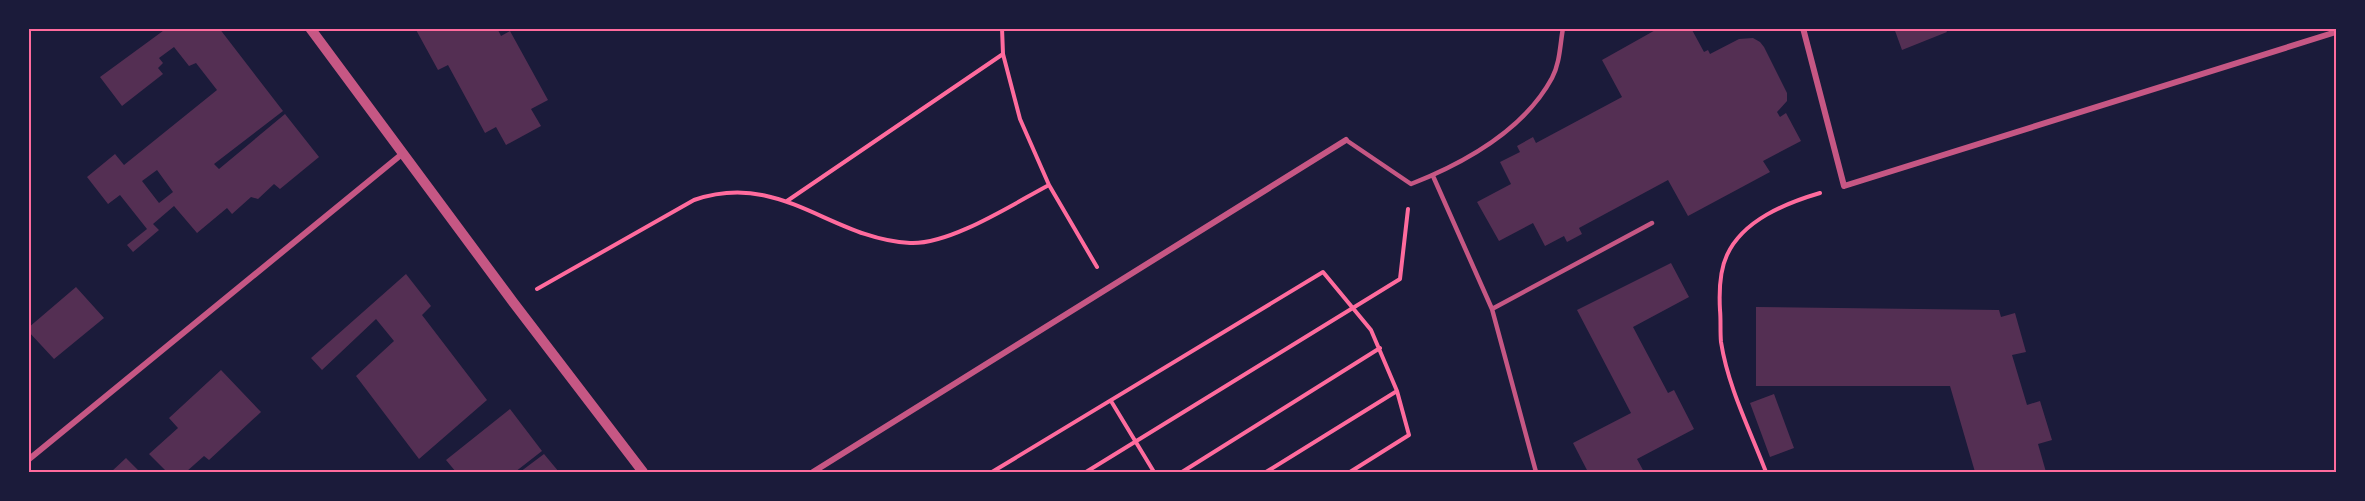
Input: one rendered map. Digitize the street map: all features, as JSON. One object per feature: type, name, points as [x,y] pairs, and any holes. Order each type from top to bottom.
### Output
[{"type":"street","points":[[310,28],[402,154],[643,472]]},
{"type":"street","points":[[1803,28],[1844,186],[2337,32]]},
{"type":"street","points":[[813,472],[1346,140]]},
{"type":"street","points":[[28,460],[402,154]]},
{"type":"lane","points":[[1346,140],[1411,184],[1433,176],[1496,139],[1529,109],[1553,76],[1563,28]]},
{"type":"lane","points":[[1433,176],[1492,309],[1536,472]]},
{"type":"lane","points":[[1492,309],[1653,223]]},
{"type":"path","points":[[1002,28],[1004,54],[1020,119],[1048,185],[1108,287]]},
{"type":"path","points":[[787,201],[1004,54]]},
{"type":"path","points":[[1086,472],[1400,279],[1411,184]]},
{"type":"path","points":[[513,302],[694,200],[719,193],[768,195],[869,234],[910,243],[932,240],[962,229],[1048,185]]},
{"type":"path","points":[[1766,472],[1733,388],[1722,342],[1719,297],[1723,268],[1727,255],[1735,243],[1755,223],[1796,200],[1844,186]]},
{"type":"path","points":[[992,472],[1323,272],[1371,330],[1397,391],[1409,435],[1350,472]]},
{"type":"path","points":[[1182,472],[1380,348]]},
{"type":"path","points":[[1266,472],[1397,391]]},
{"type":"path","points":[[1111,401],[1154,472]]},
{"type":"building","points":[[167,28],[219,28],[283,111],[214,164],[219,169],[285,114],[319,157],[280,189],[274,184],[258,199],[251,197],[232,214],[227,208],[197,233],[174,206],[153,224],[159,230],[133,252],[127,245],[147,229],[120,195],[108,204],[87,177],[115,154],[124,165],[217,90],[196,63],[189,66],[174,47],[159,58],[163,63],[158,68],[163,74],[122,106],[100,77]],"holes":[[[157,170],[173,192],[159,203],[142,181]]]},
{"type":"building","points":[[415,28],[497,28],[501,36],[510,31],[548,100],[531,109],[541,126],[506,145],[496,127],[485,133],[448,65],[438,70]]},
{"type":"building","points":[[1659,28],[1691,28],[1704,52],[1708,50],[1710,54],[1739,39],[1753,38],[1760,42],[1787,93],[1787,101],[1777,112],[1780,117],[1786,113],[1801,141],[1763,161],[1770,172],[1688,216],[1668,180],[1579,228],[1582,234],[1567,242],[1564,236],[1545,246],[1533,223],[1499,241],[1477,202],[1511,184],[1500,162],[1520,152],[1517,146],[1533,137],[1536,143],[1622,97],[1602,60]]},
{"type":"building","points":[[1894,28],[1945,28],[1947,32],[1902,50]]},
{"type":"building","points":[[1671,263],[1689,297],[1633,327],[1668,393],[1674,390],[1694,429],[1637,459],[1644,472],[1588,472],[1573,443],[1631,413],[1577,310]]},
{"type":"building","points":[[406,274],[431,306],[422,315],[487,400],[419,459],[356,376],[394,341],[376,319],[322,370],[311,358]]},
{"type":"building","points":[[76,287],[104,318],[54,359],[28,331],[28,328]]},
{"type":"building","points":[[1756,307],[1999,310],[2001,317],[2015,313],[2026,352],[2012,355],[2027,405],[2040,401],[2052,440],[2038,444],[2046,472],[1975,472],[1950,386],[1756,386]]},
{"type":"building","points":[[221,370],[261,412],[209,460],[204,456],[186,472],[167,472],[149,454],[178,428],[169,418]]},
{"type":"building","points":[[1774,394],[1794,448],[1770,457],[1750,403]]},
{"type":"building","points":[[510,409],[542,451],[515,472],[456,472],[446,460]]},
{"type":"building","points":[[544,454],[559,472],[520,472]]},
{"type":"building","points":[[126,458],[140,472],[111,472]]}]
